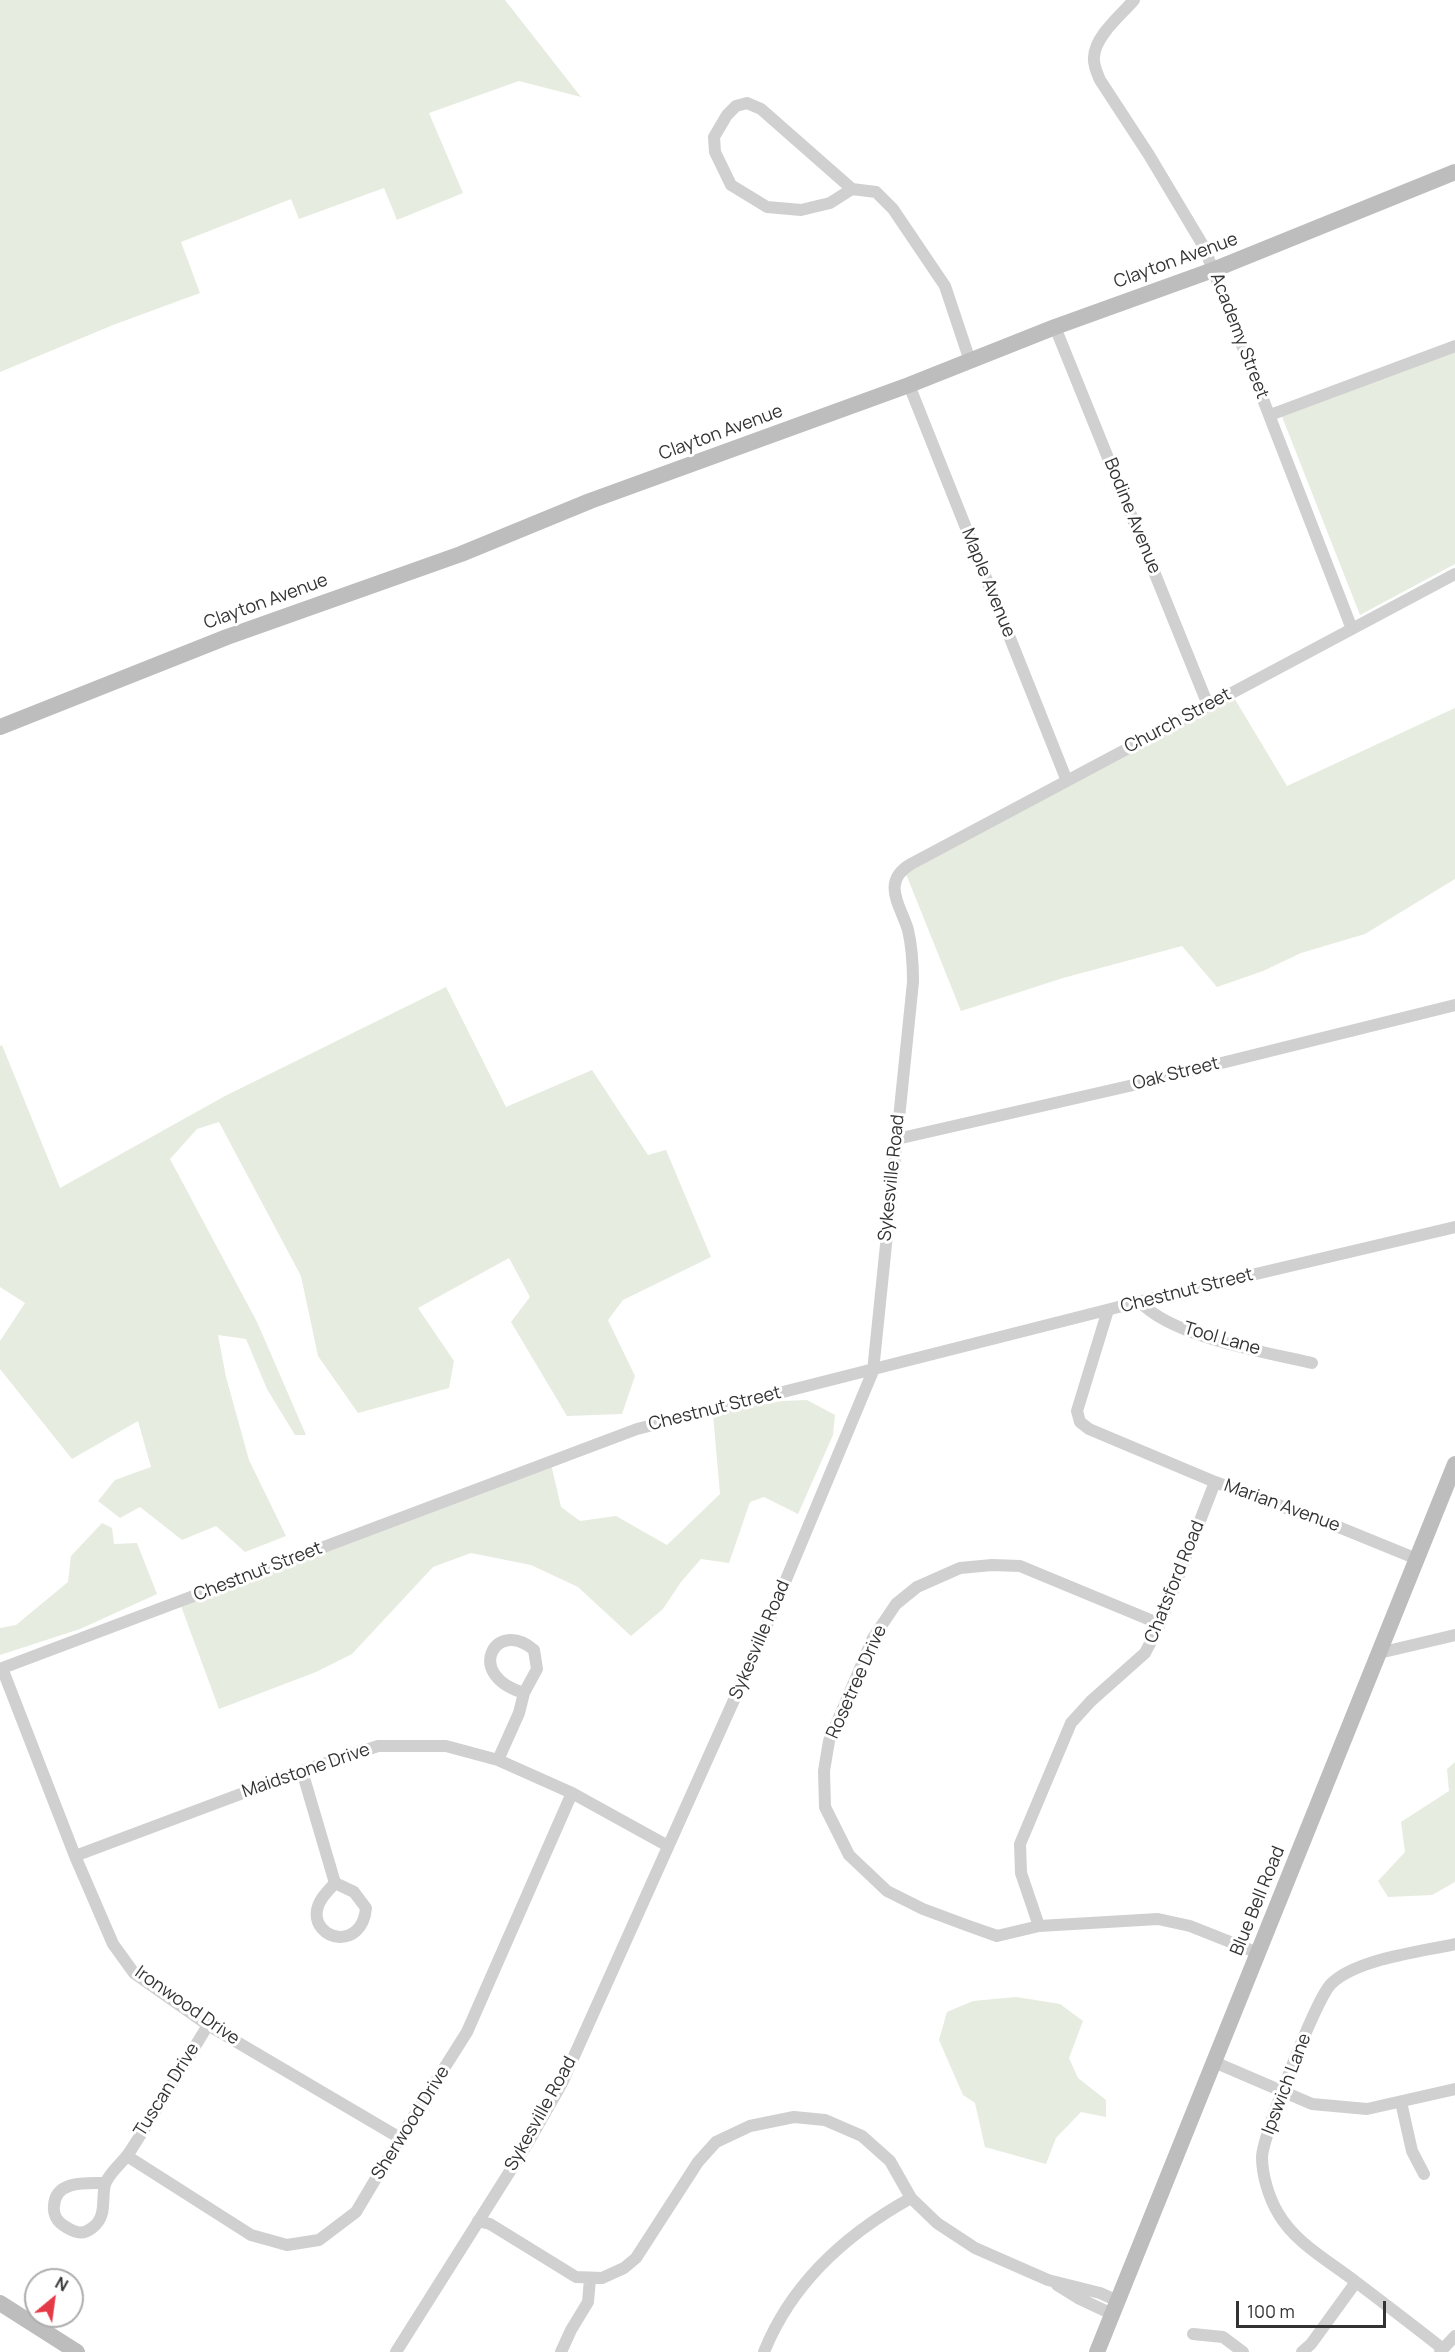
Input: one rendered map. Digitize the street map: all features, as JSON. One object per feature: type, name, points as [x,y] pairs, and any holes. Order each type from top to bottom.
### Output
[{"type":"main road","name":"Clayton Avenue","points":[[0,727],[227,637],[461,554],[590,501],[909,385],[1055,327],[1213,270],[1455,172]]},
{"type":"main road","name":"Blue Bell Road","points":[[1097,2352],[1455,1464]]},
{"type":"main road","points":[[0,2303],[77,2352]]},
{"type":"street","name":"Academy Street","points":[[1134,0],[1100,41],[1094,56],[1100,80],[1190,220],[1204,247],[1352,629]]},
{"type":"street","points":[[852,189],[830,202],[801,210],[767,207],[731,185],[715,152],[714,137],[727,115],[736,106],[747,103],[761,109],[852,189],[876,192],[893,209],[945,286],[970,361]]},
{"type":"street","name":"Bodine Avenue","points":[[1055,327],[1208,705]]},
{"type":"street","points":[[1270,415],[1455,346]]},
{"type":"street","name":"Maple Avenue","points":[[909,385],[1067,781]]},
{"type":"street","name":"Church Street","points":[[902,869],[1455,574]]},
{"type":"street","name":"Sykesville Road","points":[[396,2352],[562,2083],[760,1642],[873,1371],[913,982],[911,947],[894,892],[895,879],[902,869]]},
{"type":"street","name":"Oak Street","points":[[897,1139],[1129,1086],[1455,1005]]},
{"type":"street","name":"Chestnut Street","points":[[1,1669],[637,1429],[1140,1302],[1455,1227]]},
{"type":"street","name":"Tool Lane","points":[[1140,1302],[1150,1313],[1188,1331],[1312,1363]]},
{"type":"street","name":"Marian Avenue","points":[[1108,1310],[1080,1399],[1077,1411],[1080,1422],[1099,1435],[1417,1559]]},
{"type":"street","name":"Chatsford Road","points":[[1039,1926],[1021,1873],[1020,1844],[1071,1723],[1091,1701],[1145,1653],[1160,1624],[1215,1482]]},
{"type":"street","name":"Rosetree Drive","points":[[1160,1624],[1020,1566],[992,1565],[960,1568],[917,1587],[896,1604],[873,1638],[829,1741],[824,1770],[825,1807],[849,1855],[887,1891],[923,1909],[997,1936],[1039,1926],[1158,1919],[1207,1931],[1258,1953]]},
{"type":"street","points":[[1379,1653],[1455,1635]]},
{"type":"street","points":[[498,1760],[519,1713],[524,1694],[537,1669],[534,1650],[519,1640],[508,1639],[498,1645],[491,1654],[489,1661],[491,1671],[496,1679],[524,1694]]},
{"type":"street","name":"Ironwood Drive","points":[[1,1669],[75,1856],[113,1944],[134,1973],[208,2025],[400,2138]]},
{"type":"street","name":"Maidstone Drive","points":[[75,1856],[302,1771],[378,1746],[446,1746],[498,1760],[572,1792],[668,1846]]},
{"type":"street","points":[[302,1771],[335,1883],[354,1892],[366,1908],[365,1920],[359,1929],[350,1936],[339,1938],[320,1927],[317,1918],[321,1898],[335,1883]]},
{"type":"street","name":"Sherwood Drive","points":[[127,2156],[251,2235],[287,2245],[319,2240],[356,2212],[467,2032],[572,1792]]},
{"type":"street","name":"Ipswich Lane","points":[[1441,2350],[1297,2238],[1278,2214],[1267,2188],[1262,2156],[1269,2127],[1283,2091],[1318,2003],[1330,1985],[1357,1966],[1455,1944]]},
{"type":"street","name":"Tuscan Drive","points":[[105,2183],[127,2156],[208,2025]]},
{"type":"street","points":[[1214,2062],[1312,2104],[1367,2109],[1455,2089]]},
{"type":"street","points":[[1401,2102],[1412,2151],[1424,2174]]},
{"type":"street","points":[[478,2221],[490,2224],[576,2277],[602,2278],[624,2268],[636,2258],[698,2162],[716,2142],[750,2126],[794,2117],[825,2120],[862,2136],[890,2161],[911,2198],[937,2223],[975,2248],[1048,2280],[1078,2298],[1115,2307]]},
{"type":"street","points":[[77,2183],[105,2183],[103,2210],[94,2228],[77,2233],[60,2223],[54,2215],[54,2204],[60,2192],[77,2183]]},
{"type":"street","points":[[764,2352],[777,2322],[815,2269],[874,2221],[911,2198]]},
{"type":"street","points":[[563,2351],[571,2330],[588,2302],[590,2279]]},
{"type":"street","points":[[1302,2352],[1311,2344],[1356,2282]]},
{"type":"street","points":[[1193,2334],[1223,2337],[1243,2352]]},
{"type":"street","points":[[1441,2350],[1455,2336]]},
{"type":"shaded area","points":[[0,0],[505,0],[581,97],[519,81],[429,113],[463,193],[397,220],[384,188],[299,219],[291,199],[181,242],[200,293],[113,325],[0,372]]},
{"type":"shaded area","points":[[1455,348],[1455,564],[1360,615],[1281,414]]},
{"type":"shaded area","points":[[1230,691],[1287,786],[1455,708],[1455,879],[1365,934],[1301,953],[1263,971],[1217,987],[1182,946],[1063,978],[961,1011],[904,869]]},
{"type":"shaded area","points":[[446,987],[506,1107],[592,1070],[648,1155],[666,1150],[711,1257],[623,1300],[608,1320],[635,1376],[622,1414],[567,1416],[511,1322],[530,1297],[509,1258],[418,1308],[454,1361],[449,1388],[358,1413],[318,1356],[301,1276],[219,1122],[197,1129],[170,1159],[257,1322],[306,1435],[295,1435],[267,1389],[246,1339],[218,1335],[226,1377],[249,1460],[286,1536],[245,1552],[216,1526],[182,1540],[140,1507],[120,1518],[98,1501],[115,1480],[151,1467],[138,1421],[72,1459],[0,1369],[0,1341],[25,1303],[0,1287],[0,1046],[2,1045],[60,1188],[225,1096]]},
{"type":"shaded area","points":[[807,1400],[835,1415],[833,1435],[798,1514],[764,1497],[750,1502],[729,1563],[701,1559],[681,1582],[663,1609],[631,1636],[578,1587],[531,1565],[471,1553],[433,1567],[352,1654],[316,1672],[219,1709],[181,1606],[551,1464],[561,1507],[580,1521],[616,1516],[667,1545],[720,1494],[713,1414],[781,1401]]},
{"type":"shaded area","points":[[102,1523],[112,1528],[114,1544],[137,1543],[157,1594],[80,1629],[0,1655],[0,1628],[16,1625],[68,1582],[71,1556]]},
{"type":"shaded area","points":[[1455,1762],[1455,1882],[1432,1895],[1388,1897],[1378,1881],[1405,1852],[1401,1822],[1449,1791],[1447,1769]]},
{"type":"shaded area","points":[[1016,1997],[1060,2004],[1083,2021],[1069,2058],[1078,2078],[1106,2100],[1106,2117],[1081,2112],[1056,2138],[1046,2164],[985,2147],[975,2103],[963,2095],[939,2040],[947,2012],[973,2001]]}]
